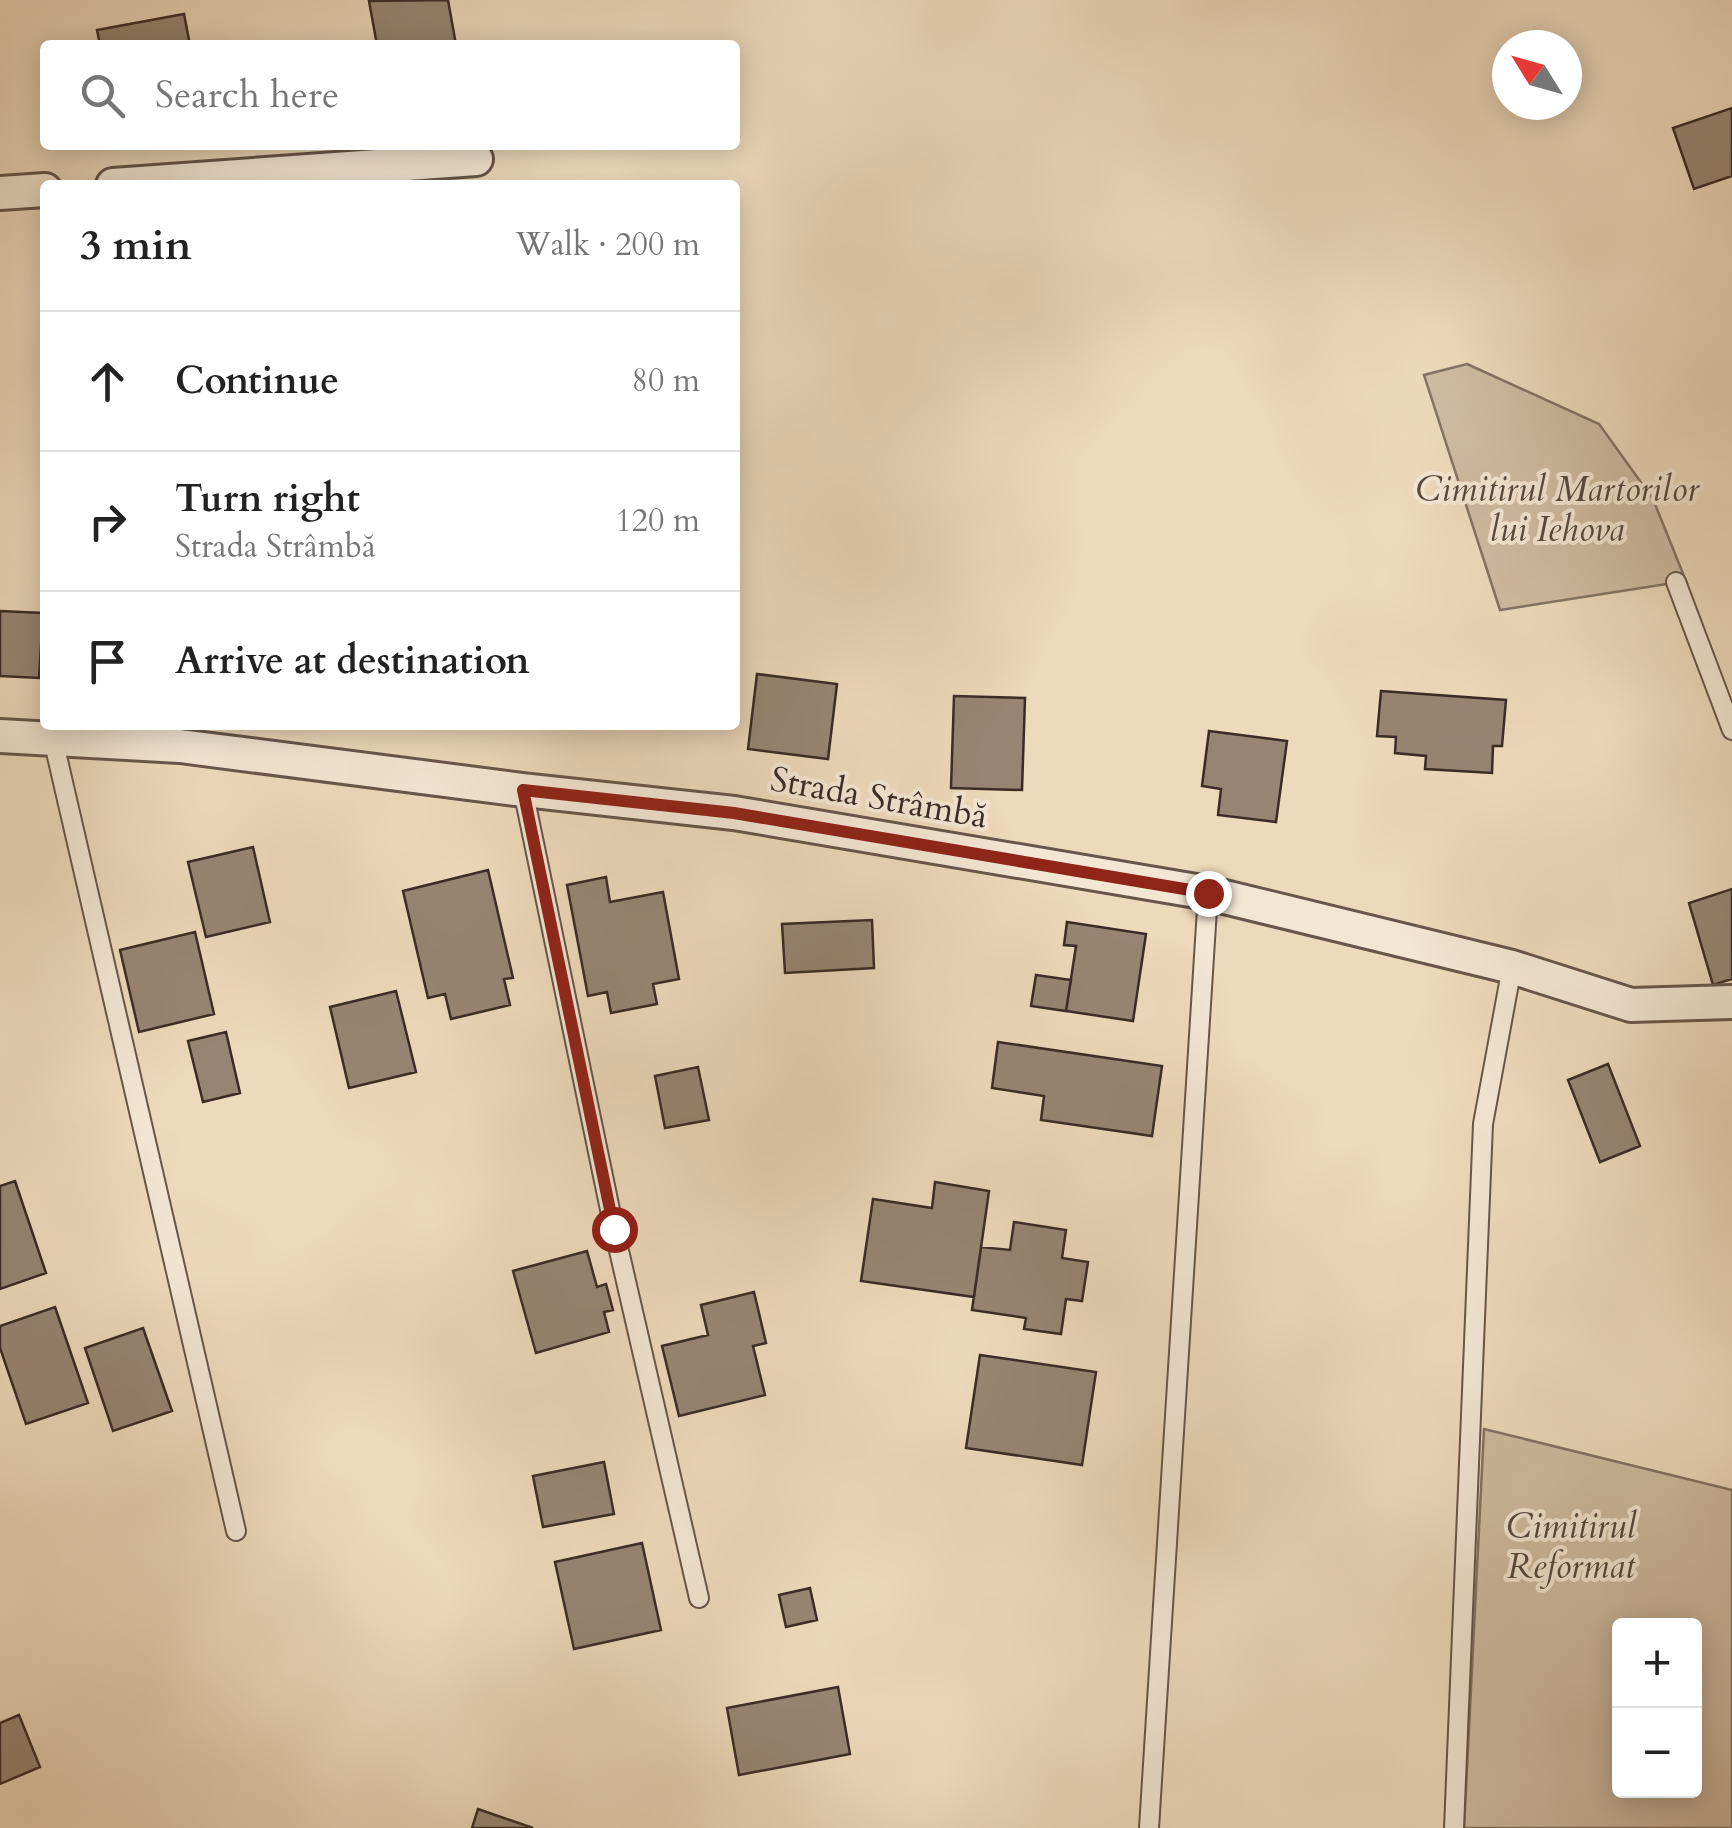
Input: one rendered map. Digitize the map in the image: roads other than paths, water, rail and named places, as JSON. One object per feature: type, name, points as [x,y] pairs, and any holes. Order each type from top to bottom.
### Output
[{"type":"street","points":[[183,180],[476,159]]},
{"type":"street","points":[[0,193],[40,190]]},
{"type":"street","name":"Strada Strâmbă","points":[[0,736],[180,746],[734,813],[1208,893],[1512,967],[1631,1005],[1732,1002]]},
{"type":"lane","points":[[1676,582],[1732,730]]},
{"type":"lane","points":[[54,739],[236,1531]]},
{"type":"lane","points":[[523,790],[614,1229],[699,1598]]},
{"type":"lane","points":[[1150,1828],[1208,893]]},
{"type":"lane","points":[[1454,1828],[1483,1124],[1512,967]]},
{"type":"park label","name":"Cimitirul Martorilor lui Iehova","points":[[1557,509]]},
{"type":"park label","name":"Cimitirul Reformat","points":[[1571,1546]]}]
